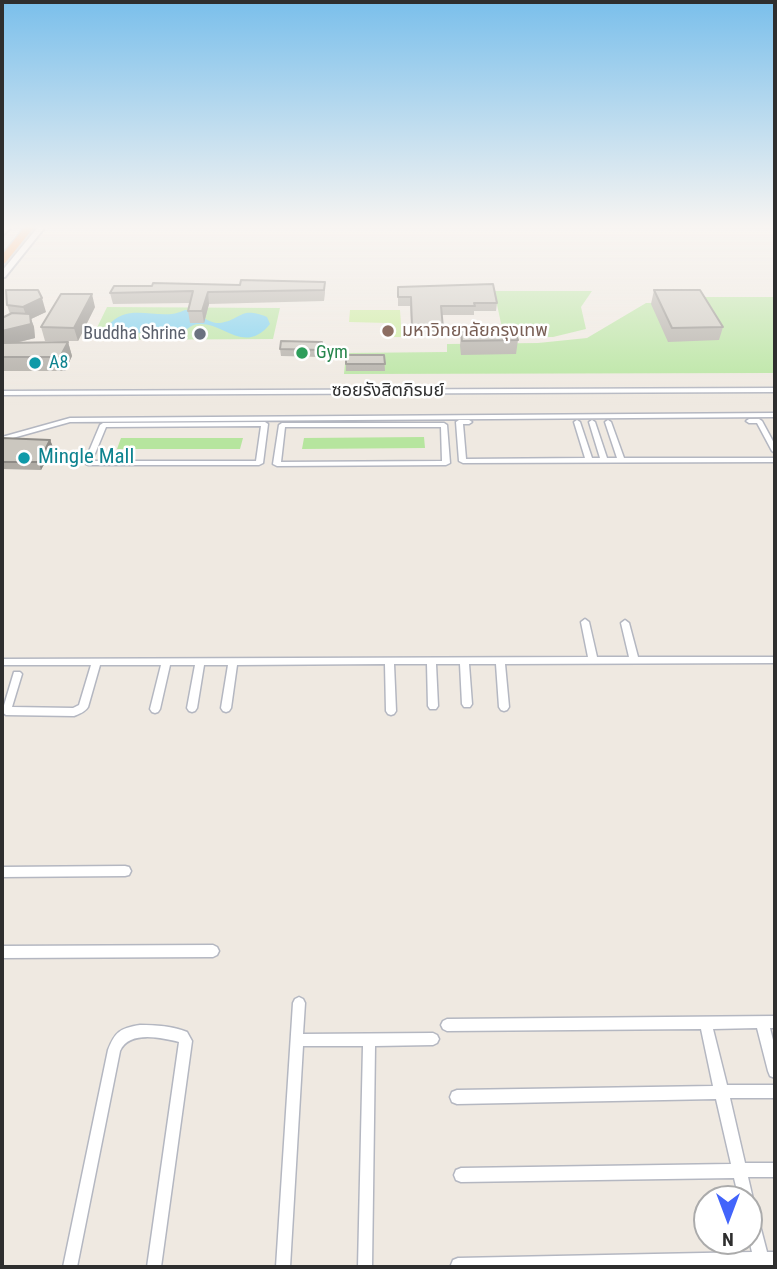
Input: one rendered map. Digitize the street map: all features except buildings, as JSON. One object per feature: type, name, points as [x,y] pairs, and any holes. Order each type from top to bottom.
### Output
[{"type":"street","name":"ซอยรังสิตภิรมย์","points":[[2,393],[775,390]]},
{"type":"street","points":[[2,439],[70,420],[362,421],[775,415]]},
{"type":"street","points":[[775,451],[759,421],[577,422],[558,419],[459,422],[463,461],[775,460]]},
{"type":"street","points":[[186,421],[265,424],[259,463],[88,463],[103,425],[186,421]]},
{"type":"street","points":[[362,421],[444,425],[446,463],[277,464],[282,425],[362,421]]},
{"type":"street","points":[[577,422],[589,461]]},
{"type":"street","points":[[592,422],[604,461]]},
{"type":"street","points":[[608,422],[621,460]]},
{"type":"street","points":[[584,622],[593,660]]},
{"type":"street","points":[[625,623],[635,661]]},
{"type":"street","points":[[431,660],[433,706]]},
{"type":"street","points":[[500,660],[504,707]]},
{"type":"street","points":[[2,662],[775,660]]},
{"type":"street","points":[[389,661],[391,711]]},
{"type":"street","points":[[464,661],[467,704]]},
{"type":"street","points":[[17,674],[6,711],[74,712],[83,706],[96,662]]},
{"type":"street","points":[[155,709],[166,662]]},
{"type":"street","points":[[192,708],[200,662]]},
{"type":"street","points":[[226,708],[233,662]]},
{"type":"street","points":[[2,872],[125,871]]},
{"type":"street","points":[[2,952],[214,951]]},
{"type":"street","points":[[283,1267],[299,1003]]},
{"type":"street","points":[[447,1025],[769,1022],[775,1071]]},
{"type":"street","points":[[706,1024],[743,1185]]},
{"type":"street","points":[[70,1267],[114,1050],[119,1039],[131,1032],[183,1035],[186,1041],[154,1267]]},
{"type":"street","points":[[298,1040],[433,1039]]},
{"type":"street","points":[[365,1267],[369,1040]]},
{"type":"street","points":[[457,1097],[775,1091]]},
{"type":"street","points":[[461,1175],[775,1170]]},
{"type":"street","points":[[458,1265],[766,1262]]},
{"type":"green space","points":[[494,291],[592,291],[581,307],[586,329],[553,337],[504,337]]},
{"type":"green space","points":[[697,297],[775,297],[775,373],[344,374],[346,353],[447,352],[447,344],[538,343],[587,338],[646,303],[691,302]]},
{"type":"green space","points":[[107,307],[280,308],[273,339],[91,340]]},
{"type":"green space","points":[[350,310],[400,310],[402,337],[388,337],[387,323],[349,322]]},
{"type":"green space","points":[[424,437],[425,448],[302,449],[304,438]]},
{"type":"green space","points":[[121,438],[243,438],[240,449],[117,449]]},
{"type":"water","points":[[185,310],[215,323],[251,313],[267,317],[270,324],[252,337],[235,335],[200,324],[177,336],[151,330],[130,335],[114,334],[108,326],[125,314],[165,314]]},
{"type":"place","name":"มหาวิทยาลัยกรุงเทพ","points":[[388,331]]},
{"type":"place","name":"Buddha Shrine","points":[[200,334]]},
{"type":"place","name":"Gym","points":[[302,353]]},
{"type":"place","name":"A8","points":[[35,363]]},
{"type":"place","name":"Mingle Mall","points":[[24,458]]}]
